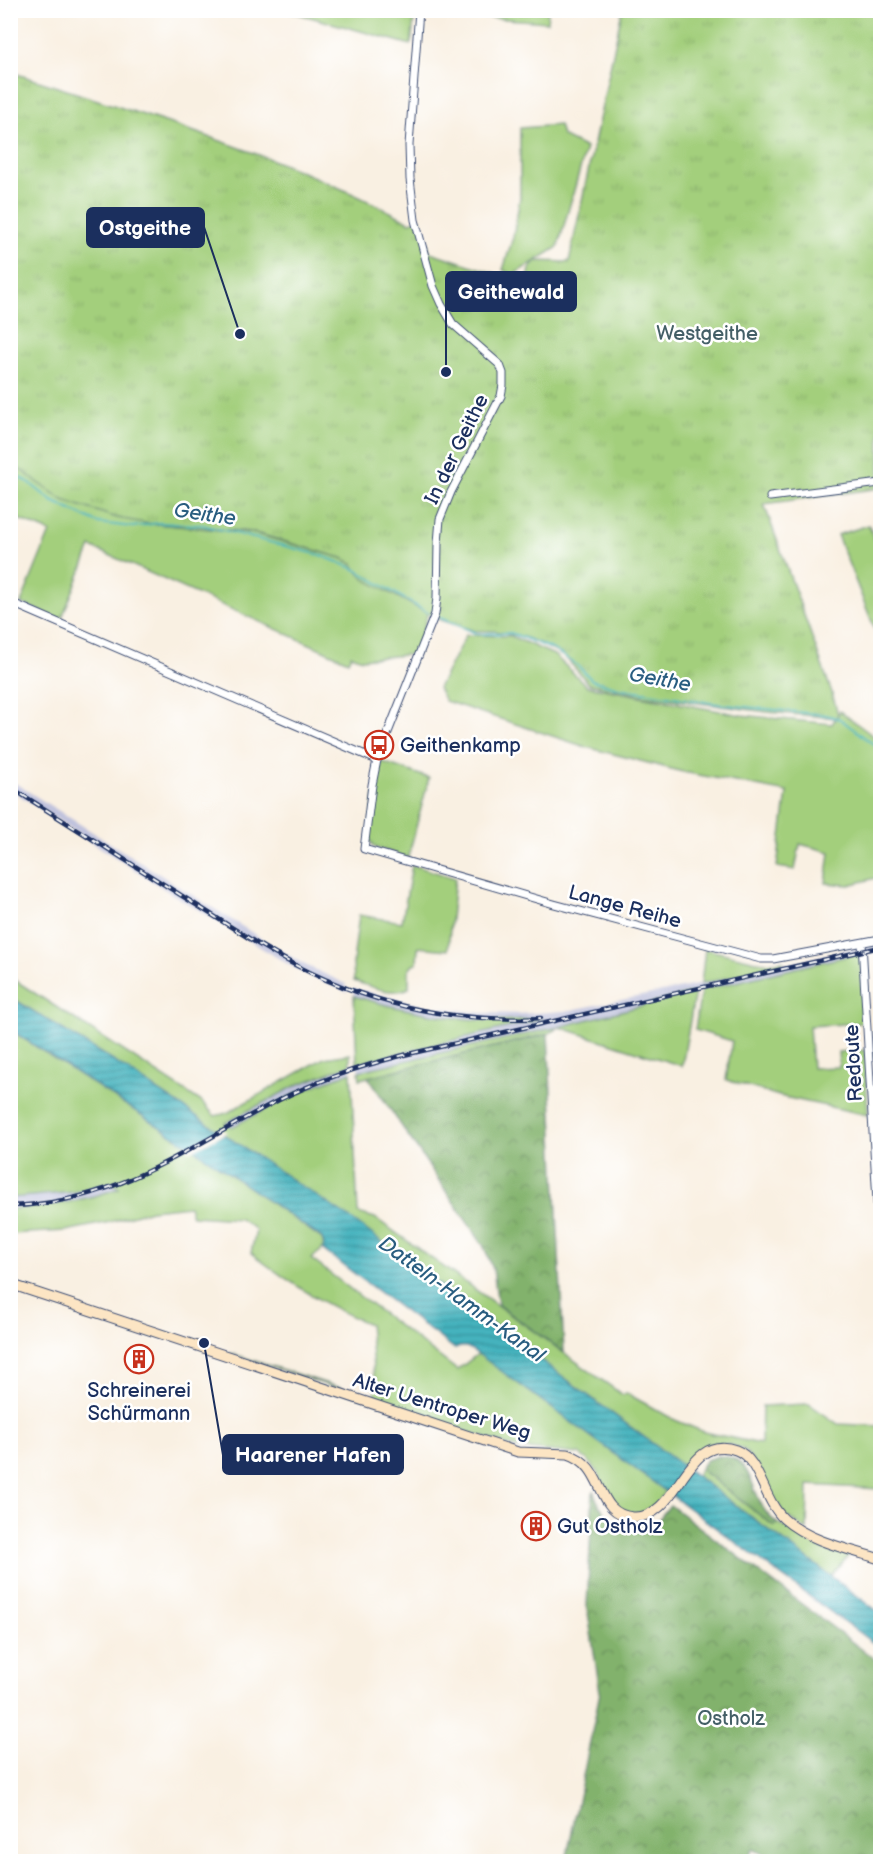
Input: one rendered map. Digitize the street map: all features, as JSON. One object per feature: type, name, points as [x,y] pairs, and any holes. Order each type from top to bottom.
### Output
[{"type":"street","name":"In der Geithe","points":[[364,849],[377,760],[435,614],[440,519],[494,410],[503,386],[503,373],[500,365],[453,324],[441,304],[433,286],[415,220],[409,145],[419,13]]},
{"type":"street","points":[[770,497],[880,483]]},
{"type":"street","points":[[10,602],[377,760]]},
{"type":"street","name":"Lange Reihe","points":[[364,849],[554,904],[761,959],[773,959],[880,939]]},
{"type":"street","name":"Redoute","points":[[862,943],[880,1253]]},
{"type":"street","name":"Alter Uentroper Weg","points":[[10,1284],[518,1452],[575,1456],[592,1470],[605,1498],[614,1510],[626,1516],[640,1517],[660,1507],[697,1459],[710,1450],[725,1448],[738,1450],[754,1466],[775,1510],[793,1526],[825,1541],[880,1559]]},
{"type":"shaded area","points":[[10,780],[270,944],[305,965],[346,984],[347,992],[301,972],[172,894],[11,790]]},
{"type":"shaded area","points":[[880,942],[880,948],[559,1027],[359,1071],[357,1063],[539,1019],[480,1020],[425,1013],[383,1005],[354,996],[353,988],[426,1006],[482,1013],[520,1014],[566,1011],[697,985]]},
{"type":"shaded area","points":[[350,1065],[351,1072],[298,1092],[231,1128],[225,1123],[297,1085]]},
{"type":"shaded area","points":[[110,1182],[119,1188],[56,1204],[11,1209],[11,1198],[74,1192]]},
{"type":"green space","points":[[423,10],[548,11],[547,22],[423,13]]},
{"type":"green space","points":[[288,11],[415,11],[411,45]]},
{"type":"green space","name":"Westgeithe","points":[[622,11],[880,11],[880,488],[764,504],[832,693],[838,714],[836,718],[767,712],[646,696],[589,684],[565,657],[539,643],[494,631],[475,631],[440,620],[364,579],[352,564],[342,558],[252,532],[145,523],[117,518],[63,500],[11,463],[11,72],[213,138],[313,176],[410,222],[420,219],[430,252],[506,277],[528,281],[530,268],[536,261],[569,262]]},
{"type":"green space","points":[[559,125],[562,136],[586,148],[558,247],[513,275],[503,270],[513,237],[520,198],[520,128]]},
{"type":"green space","points":[[11,461],[145,523],[252,533],[342,558],[429,609],[416,654],[362,659],[351,655],[348,661],[91,547],[61,620],[21,603],[50,532],[11,516]]},
{"type":"green space","points":[[869,525],[874,539],[880,537],[880,642],[837,535]]},
{"type":"green space","points":[[466,635],[511,636],[554,655],[587,686],[741,715],[832,724],[840,711],[880,741],[880,877],[849,885],[826,883],[830,852],[800,844],[795,870],[777,867],[787,792],[683,772],[586,747],[445,701],[438,688]]},
{"type":"green space","points":[[380,761],[429,778],[408,858],[374,847],[368,837]]},
{"type":"green space","points":[[412,865],[455,878],[448,950],[418,947],[417,963],[409,969],[409,988],[395,991],[382,990],[354,981],[353,962],[359,915],[402,922]]},
{"type":"green space","points":[[705,949],[765,963],[783,961],[783,964],[701,984]]},
{"type":"green space","points":[[861,953],[863,1023],[809,1026],[812,1068],[839,1067],[838,1052],[865,1050],[868,1115],[779,1096],[726,1080],[732,1041],[695,1030],[701,990]]},
{"type":"green space","points":[[10,977],[202,1102],[215,1116],[227,1113],[324,1058],[350,1054],[350,1065],[297,1085],[225,1123],[232,1127],[298,1092],[351,1072],[358,1213],[375,1218],[623,1395],[626,1393],[675,1420],[704,1432],[761,1444],[762,1406],[809,1404],[838,1424],[880,1426],[880,1489],[808,1485],[807,1530],[784,1515],[746,1451],[731,1445],[709,1444],[699,1450],[683,1466],[354,1221],[121,1066],[11,997]]},
{"type":"green space","points":[[695,992],[682,1066],[559,1027]]},
{"type":"green space","points":[[354,996],[415,1011],[462,1019],[494,1021],[543,1019],[357,1063]]},
{"type":"green space","points":[[559,1027],[548,1034],[360,1079],[359,1071]]},
{"type":"green space","points":[[10,1030],[197,1151],[322,1239],[323,1248],[311,1259],[457,1370],[478,1354],[666,1491],[647,1511],[628,1512],[614,1505],[594,1467],[579,1454],[516,1448],[230,1353],[376,1399],[369,1324],[307,1293],[251,1253],[256,1230],[240,1219],[192,1216],[189,1206],[151,1210],[110,1222],[66,1231],[11,1234],[11,1209],[65,1203],[119,1188],[110,1182],[74,1192],[11,1198]]},
{"type":"green space","points":[[548,1034],[564,1352],[498,1305],[493,1269],[483,1245],[368,1077]]},
{"type":"green space","points":[[719,1456],[730,1458],[745,1468],[761,1503],[777,1523],[774,1526],[700,1469],[706,1460]]},
{"type":"green space","points":[[700,1469],[774,1526],[777,1523],[798,1534],[851,1553],[831,1576],[696,1476]]},
{"type":"green space","name":"Ostholz","points":[[593,1490],[597,1501],[608,1516],[634,1526],[655,1524],[670,1505],[880,1663],[880,1861],[777,1861],[753,1849],[747,1861],[566,1861],[600,1692],[587,1606]]},
{"type":"water","points":[[10,997],[121,1066],[354,1221],[880,1613],[880,1648],[478,1354],[469,1348],[455,1349],[323,1250],[322,1238],[197,1151],[11,1030]]},
{"type":"pier","points":[[221,1128],[227,1132],[192,1151],[186,1148]]},
{"type":"waterway","name":"Geithe","points":[[10,473],[27,481],[52,501],[98,523],[133,527],[158,523],[203,525],[320,555],[355,569],[428,613]]},
{"type":"waterway","name":"Geithe","points":[[440,618],[478,634],[511,633],[552,649],[577,665],[592,680],[619,688],[718,704],[826,715],[840,719],[880,749]]},
{"type":"railway","points":[[10,787],[258,944],[325,979],[394,1004],[429,1011],[465,1017],[541,1018]]},
{"type":"railway","points":[[10,1206],[49,1203],[86,1195],[119,1184],[151,1170],[279,1100],[325,1080],[372,1064],[880,947]]},
{"type":"place","name":"Ostgeithe","points":[[240,334]]},
{"type":"place","name":"Geithewald","points":[[446,372]]},
{"type":"place","name":"Geithenkamp","points":[[379,745]]},
{"type":"place","name":"Haarener Hafen","points":[[204,1343]]},
{"type":"place","name":"Schreinerei Schürmann","points":[[139,1359]]},
{"type":"place","name":"Gut Ostholz","points":[[536,1526]]},
{"type":"water label","name":"Datteln-Hamm-Kanal","points":[[462,1299]]}]
